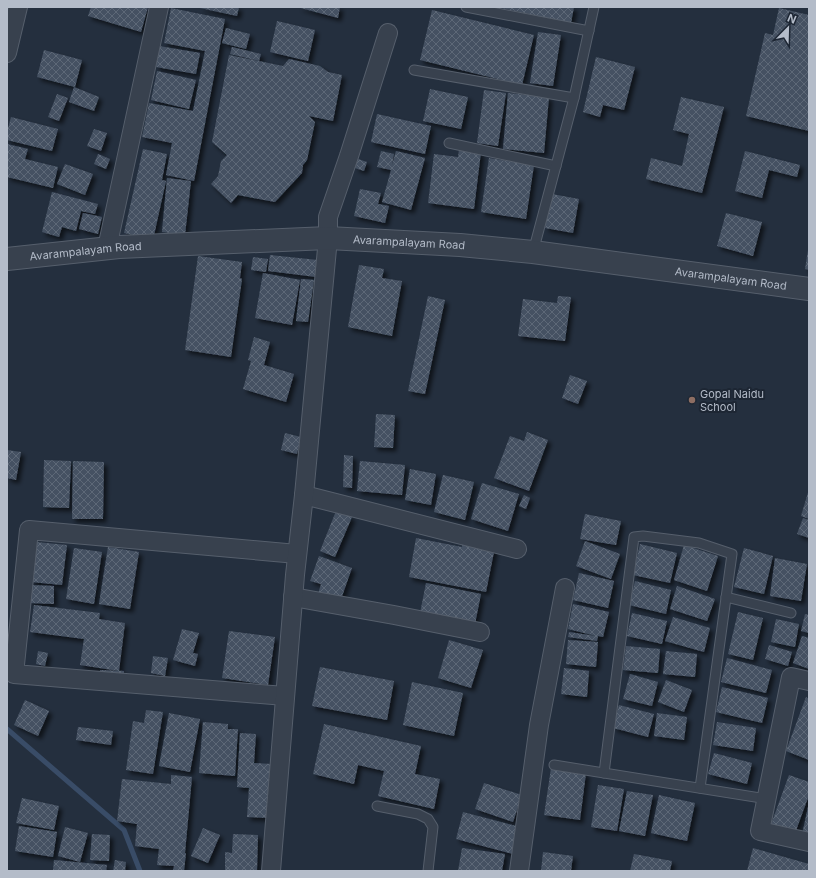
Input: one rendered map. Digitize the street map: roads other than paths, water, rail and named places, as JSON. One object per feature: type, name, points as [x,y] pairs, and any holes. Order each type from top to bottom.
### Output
[{"type":"street","points":[[7,52],[18,7]]},
{"type":"street","points":[[107,248],[159,7]]},
{"type":"street","points":[[271,871],[293,597],[328,238],[328,217],[388,33]]},
{"type":"street","name":"Avarampalayam Road","points":[[7,259],[119,247],[328,238],[460,245],[532,252],[809,289]]},
{"type":"street","points":[[304,495],[517,548]]},
{"type":"street","points":[[285,696],[14,674],[29,530],[297,554]]},
{"type":"street","points":[[518,871],[539,725],[565,588]]},
{"type":"street","points":[[293,597],[480,632]]},
{"type":"street","points":[[809,681],[791,677],[760,832],[809,842]]},
{"type":"lane","points":[[466,7],[589,31]]},
{"type":"lane","points":[[532,252],[574,98],[594,7]]},
{"type":"lane","points":[[414,70],[574,98]]},
{"type":"lane","points":[[449,143],[556,166]]},
{"type":"lane","points":[[604,773],[634,537],[643,536],[699,543],[732,554],[700,788]]},
{"type":"lane","points":[[726,597],[791,612]]},
{"type":"lane","points":[[554,765],[767,799]]},
{"type":"lane","points":[[377,806],[418,814],[428,819],[433,827],[428,871]]},
{"type":"waterway","points":[[7,729],[124,830],[140,871]]},
{"type":"place","name":"Gopal Naidu School","points":[[692,400]]}]
